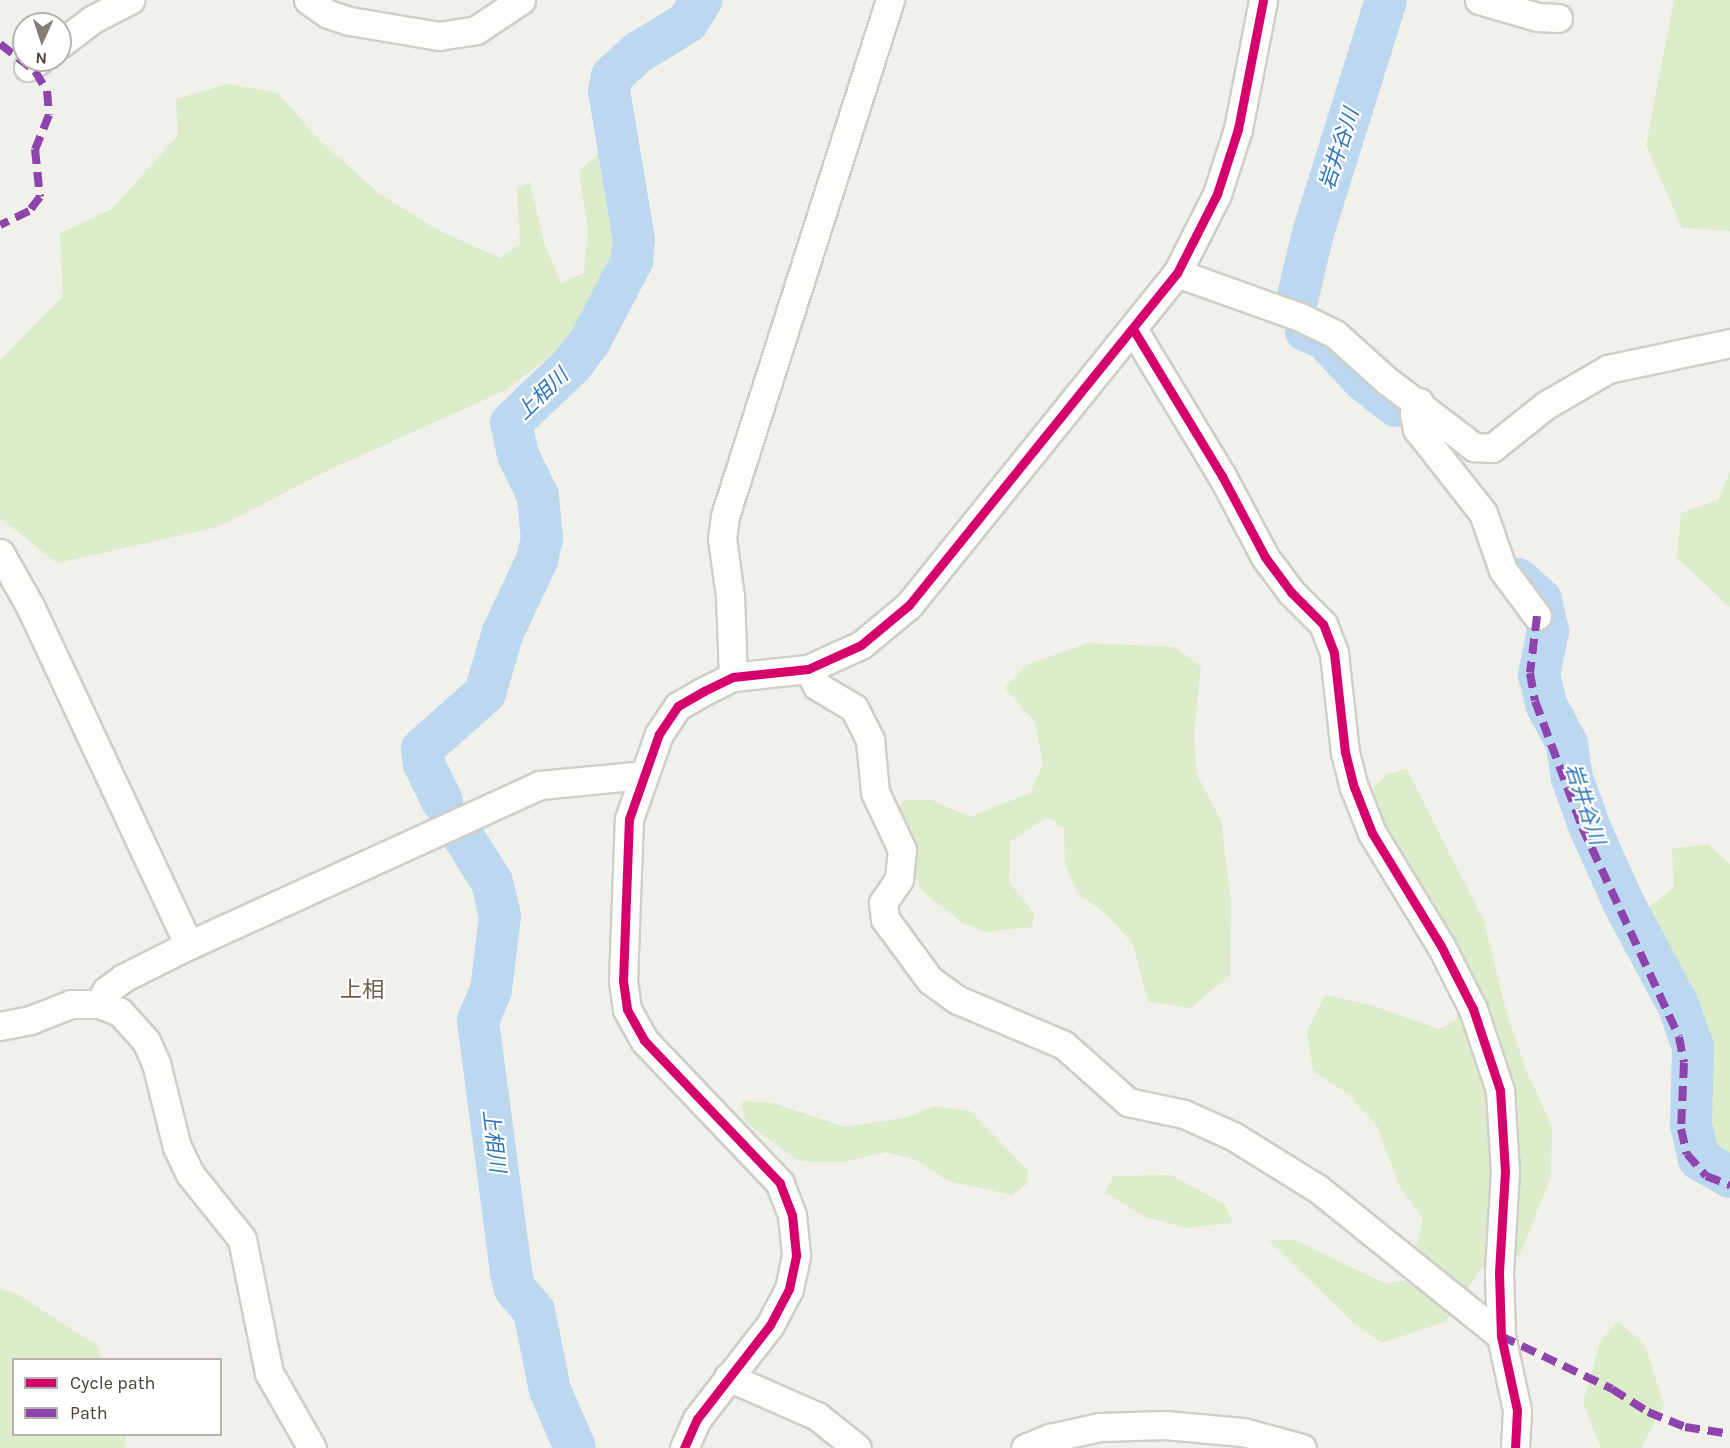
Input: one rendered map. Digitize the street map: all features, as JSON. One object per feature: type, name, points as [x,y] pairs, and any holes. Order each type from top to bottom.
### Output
[{"type":"street","points":[[72,35],[93,20],[130,0]]},
{"type":"street","points":[[308,0],[328,14],[350,21],[439,36],[476,30],[521,0]]},
{"type":"street","points":[[734,676],[730,596],[722,538],[725,516],[890,0]]},
{"type":"street","points":[[684,1448],[697,1419],[770,1325],[789,1290],[796,1255],[792,1215],[780,1183],[761,1159],[644,1040],[627,1009],[623,981],[629,819],[659,734],[678,706],[734,676],[808,669],[861,645],[909,605],[1177,273],[1217,194],[1238,129],[1263,0]]},
{"type":"street","points":[[1479,0],[1538,17],[1558,18]]},
{"type":"street","points":[[1177,273],[1300,317],[1335,334],[1386,380],[1419,402],[1474,447],[1492,448],[1546,405],[1608,369],[1730,343]]},
{"type":"street","points":[[1133,329],[1222,476],[1265,557],[1291,592],[1323,624],[1334,653],[1345,752],[1372,833],[1441,946],[1473,1009],[1500,1090],[1505,1171],[1499,1273],[1502,1336],[1517,1410],[1515,1448]]},
{"type":"street","points":[[1419,402],[1414,414],[1417,429],[1483,513],[1503,570],[1537,616]]},
{"type":"street","points":[[0,553],[30,606],[189,945]]},
{"type":"street","points":[[808,669],[817,686],[854,708],[870,740],[875,792],[902,850],[899,879],[883,903],[885,919],[930,980],[958,1000],[1064,1045],[1128,1102],[1184,1114],[1233,1136],[1317,1188],[1502,1336]]},
{"type":"street","points":[[99,1004],[106,991],[123,978],[189,945],[540,786],[643,775]]},
{"type":"street","points":[[0,1026],[30,1020],[71,1004],[99,1004],[120,1012],[146,1041],[156,1063],[177,1147],[190,1174],[242,1239],[269,1373],[312,1448]]},
{"type":"street","points":[[728,1377],[817,1416],[856,1448]]},
{"type":"street","points":[[1025,1448],[1050,1438],[1100,1427],[1165,1425],[1243,1432],[1302,1448]]},
{"type":"green space","points":[[1674,0],[1730,0],[1730,231],[1682,228],[1646,145]]},
{"type":"green space","points":[[228,84],[278,93],[319,140],[380,194],[438,230],[500,258],[520,244],[517,189],[530,182],[544,242],[561,283],[584,273],[588,230],[579,171],[607,145],[621,254],[602,299],[559,349],[506,390],[331,469],[218,527],[57,563],[0,518],[0,360],[63,296],[60,233],[112,209],[178,135],[176,99]]},
{"type":"green space","points":[[1730,472],[1730,607],[1677,558],[1681,513],[1718,500]]},
{"type":"green space","points":[[1088,643],[1175,647],[1201,667],[1194,735],[1197,775],[1221,820],[1231,901],[1230,975],[1191,1008],[1148,1002],[1133,944],[1108,916],[1077,892],[1065,864],[1064,828],[1047,817],[1010,842],[1009,882],[1034,913],[1033,927],[986,932],[963,923],[922,891],[912,869],[896,812],[904,800],[932,800],[970,817],[1030,793],[1043,763],[1035,722],[1005,688],[1026,665]]},
{"type":"green space","points":[[1407,769],[1484,921],[1506,1011],[1525,1067],[1552,1127],[1551,1177],[1520,1255],[1482,1268],[1445,1322],[1382,1343],[1352,1322],[1269,1240],[1295,1240],[1384,1283],[1408,1280],[1423,1219],[1399,1185],[1377,1126],[1348,1094],[1313,1071],[1307,1032],[1325,995],[1371,1005],[1439,1029],[1455,1021],[1468,983],[1422,885],[1373,813],[1372,789],[1388,774]]},
{"type":"green space","points":[[1708,844],[1730,864],[1730,1160],[1709,1150],[1698,1114],[1702,1042],[1645,910],[1674,887],[1672,849]]},
{"type":"green space","points":[[741,1101],[773,1103],[845,1127],[908,1117],[934,1106],[970,1111],[1028,1170],[1026,1185],[1012,1195],[948,1181],[916,1160],[887,1152],[842,1162],[799,1161],[746,1123]]},
{"type":"green space","points":[[1171,1175],[1226,1205],[1232,1223],[1186,1228],[1143,1216],[1105,1192],[1113,1176]]},
{"type":"green space","points":[[0,1288],[19,1295],[96,1345],[102,1358],[12,1358],[12,1436],[126,1436],[124,1448],[0,1448]]},
{"type":"green space","points":[[1618,1321],[1645,1345],[1664,1405],[1641,1448],[1601,1448],[1583,1403],[1601,1340]]},
{"type":"waterway","name":"上相川","points":[[442,801],[424,764],[422,749],[485,693],[503,632],[537,560],[542,539],[538,496],[518,455],[511,423],[572,365],[590,341],[632,261],[634,240],[609,91],[612,76],[639,52],[688,22],[701,0]]},
{"type":"waterway","name":"岩井谷川","points":[[1297,300],[1313,233],[1386,0]]},
{"type":"waterway","name":"岩井谷川","points":[[1306,331],[1324,338],[1363,380],[1396,406]]},
{"type":"waterway","name":"岩井谷川","points":[[1518,579],[1541,600],[1548,631],[1539,675],[1547,706],[1567,744],[1572,778],[1590,828],[1624,904],[1678,1005],[1693,1047],[1691,1125],[1699,1159],[1730,1177]]},
{"type":"waterway","name":"上相川","points":[[461,833],[492,882],[500,916],[491,990],[478,1021],[511,1273],[515,1289],[534,1311],[550,1390],[575,1448]]},
{"type":"marked path","points":[[0,44],[35,71],[47,91],[49,115],[35,149],[40,197],[29,211],[0,225]]},
{"type":"marked path","points":[[1537,616],[1530,673],[1535,701],[1582,827],[1679,1037],[1684,1063],[1681,1129],[1687,1154],[1706,1176],[1730,1185]]},
{"type":"marked path","points":[[1501,1336],[1612,1389],[1648,1412],[1685,1427],[1730,1434]]},
{"type":"cycle path","points":[[684,1448],[697,1419],[770,1325],[789,1289],[796,1255],[792,1215],[780,1183],[644,1040],[627,1009],[623,981],[629,819],[659,734],[678,706],[704,691],[733,677],[808,669],[861,645],[909,605],[1177,273],[1217,194],[1238,129],[1263,0]]},
{"type":"cycle path","points":[[1133,329],[1222,476],[1265,557],[1291,592],[1323,624],[1334,653],[1345,752],[1354,787],[1372,833],[1441,946],[1473,1009],[1500,1090],[1505,1171],[1499,1273],[1501,1336],[1517,1410],[1515,1448]]},
{"type":"district","name":"上相","points":[[362,991]]}]
